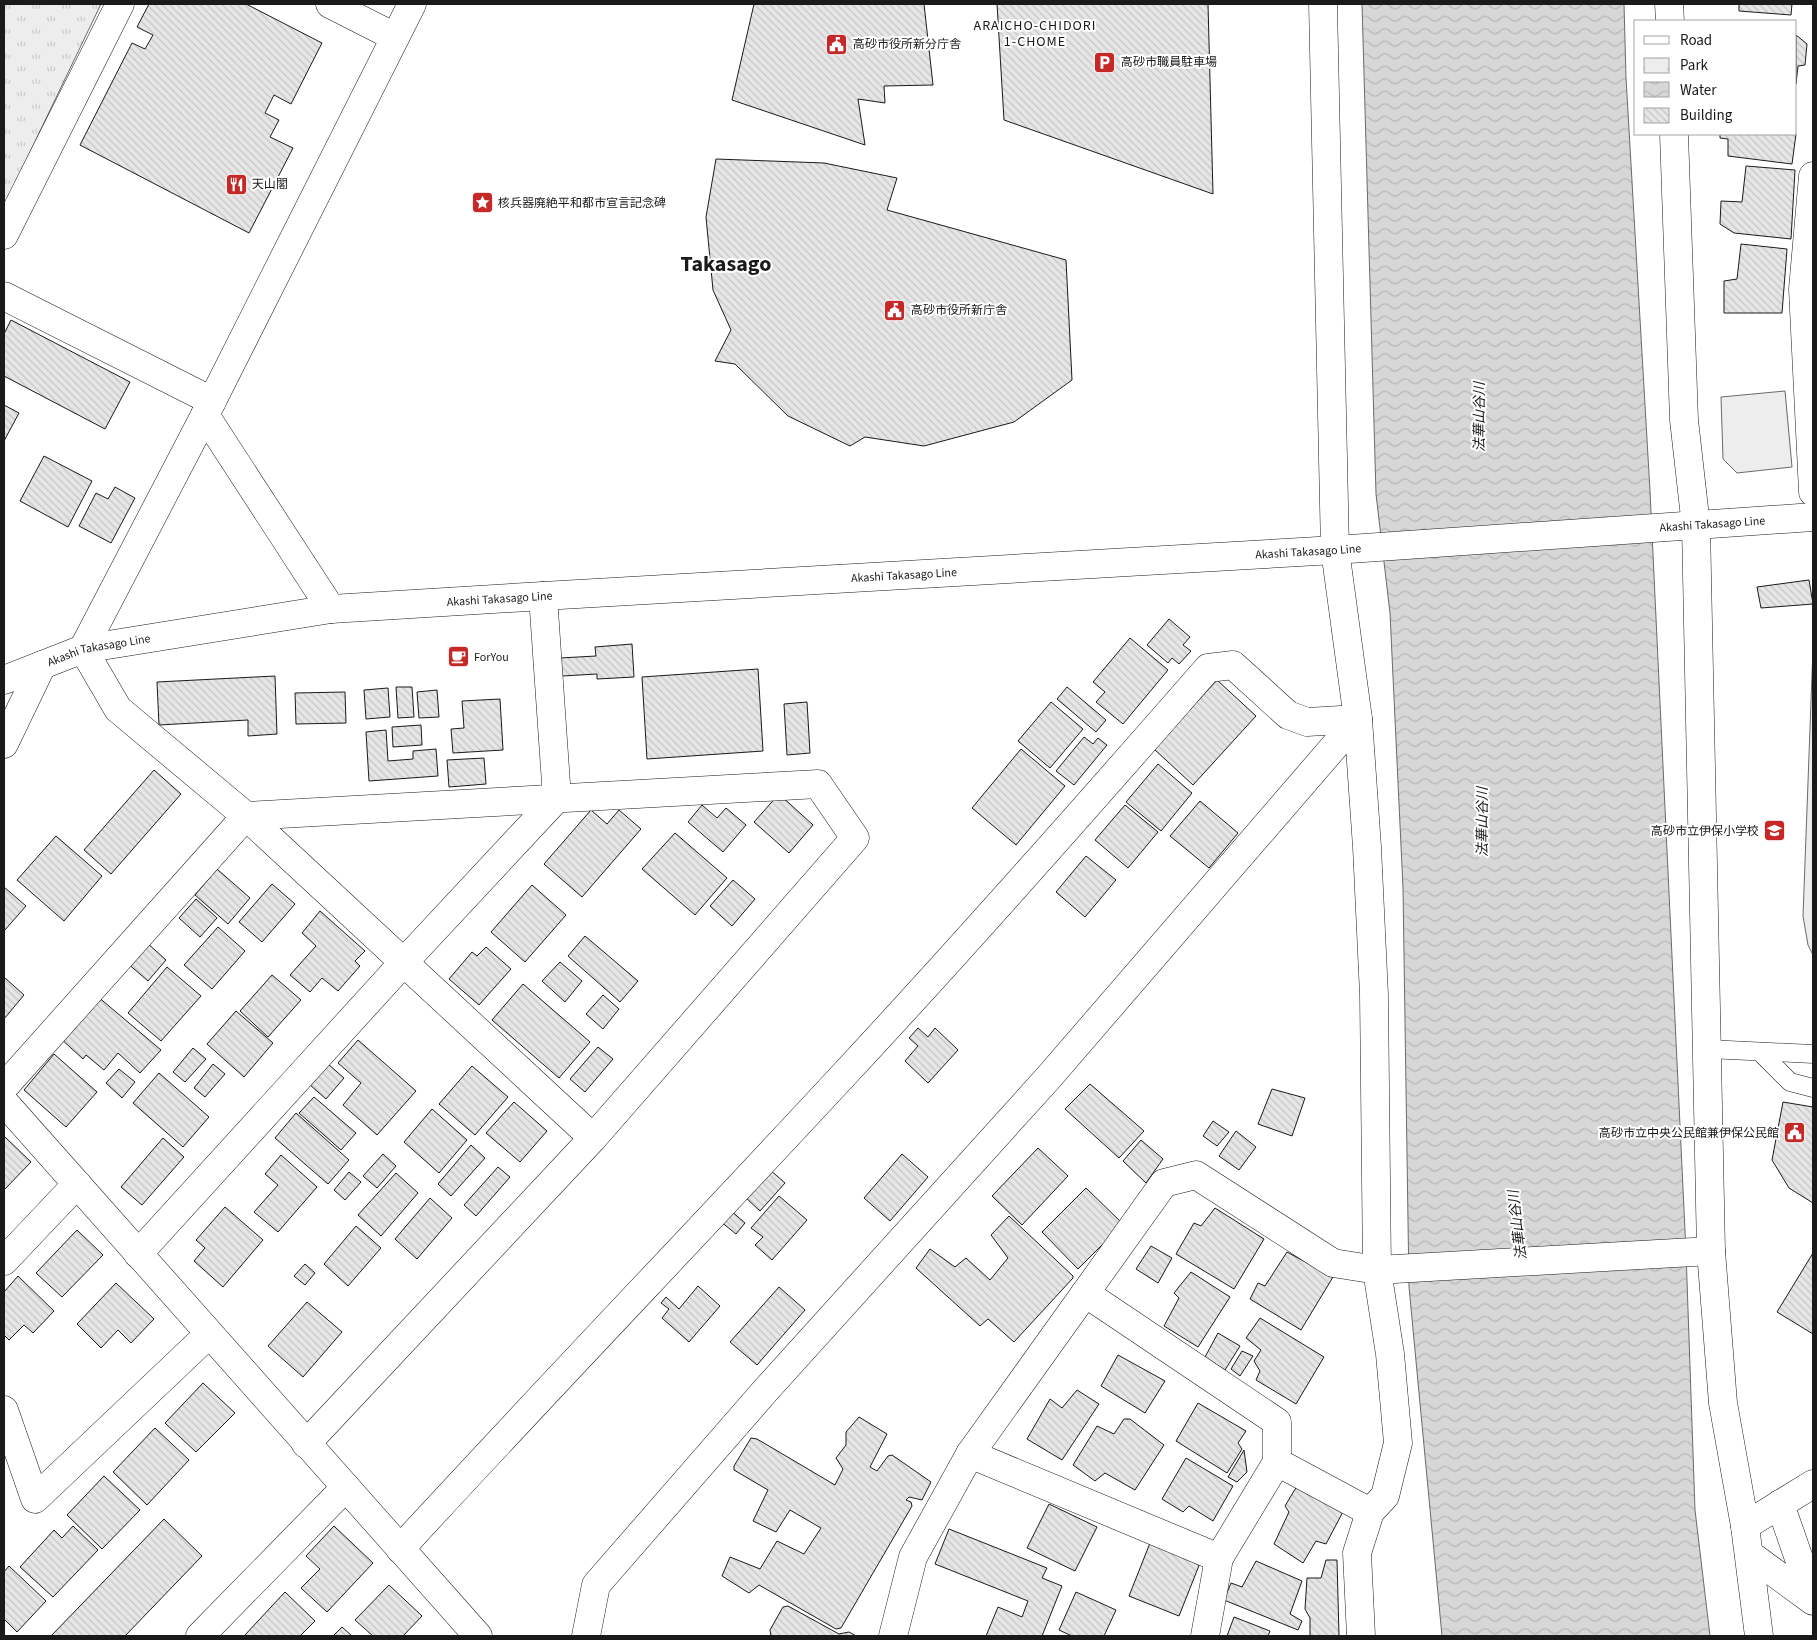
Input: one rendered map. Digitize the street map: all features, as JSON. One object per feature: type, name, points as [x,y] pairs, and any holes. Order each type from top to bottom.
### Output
[{"type":"street","points":[[4,235],[120,4]]},
{"type":"street","points":[[330,4],[395,37]]},
{"type":"street","points":[[412,4],[209,408],[83,649],[118,709],[246,816],[594,1138]]},
{"type":"street","points":[[1324,4],[1335,550],[1358,718],[1367,847],[1374,995],[1377,1270],[1390,1354],[1398,1443],[1385,1496],[1370,1512],[1357,1553],[1361,1636]]},
{"type":"street","points":[[1670,4],[1670,20]]},
{"type":"street","points":[[1674,135],[1684,420],[1696,526],[1711,1251],[1723,1403],[1745,1526],[1759,1636]]},
{"type":"street","points":[[1813,176],[1803,288],[1813,492]]},
{"type":"street","points":[[4,296],[209,408],[331,609]]},
{"type":"street","name":"Akashi Takasago Line","points":[[4,680],[83,649],[331,609],[1368,548],[1813,517]]},
{"type":"street","points":[[138,1254],[404,962],[557,798],[543,596]]},
{"type":"street","points":[[4,744],[42,665]]},
{"type":"street","points":[[400,1549],[547,1389],[853,1066],[1028,873],[1208,668],[1233,665],[1288,715],[1307,722],[1358,718]]},
{"type":"street","points":[[586,1636],[596,1585],[765,1390],[1049,1077],[1358,718]]},
{"type":"street","points":[[4,1087],[246,816],[818,784],[855,838],[594,1138],[306,1444]]},
{"type":"street","points":[[4,1102],[478,1636]]},
{"type":"street","points":[[893,1636],[913,1557],[970,1454],[1164,1183],[1196,1175],[1334,1263],[1377,1270],[1711,1251]]},
{"type":"street","points":[[4,1261],[76,1184]]},
{"type":"street","points":[[1085,1293],[1277,1422],[1277,1462],[1219,1558],[1205,1636]]},
{"type":"street","points":[[4,1410],[35,1499],[210,1334]]},
{"type":"street","points":[[970,1454],[1219,1558]]},
{"type":"street","points":[[1277,1462],[1370,1512]]},
{"type":"street","points":[[1745,1526],[1813,1484]]},
{"type":"street","points":[[200,1636],[346,1487]]},
{"type":"street","points":[[1780,1504],[1813,1600]]},
{"type":"street","points":[[1749,1554],[1813,1600]]},
{"type":"lane","points":[[1708,1049],[1813,1054]]},
{"type":"lane","points":[[1760,1052],[1790,1082],[1813,1088]]},
{"type":"shaded area","points":[[1785,391],[1792,467],[1737,473],[1723,459],[1721,397]]},
{"type":"shaded area","points":[[1813,648],[1813,955],[1808,945],[1803,916]]},
{"type":"green space","points":[[4,4],[101,4],[4,206]]},
{"type":"water","name":"法華山谷川","points":[[1362,4],[1624,4],[1626,78],[1650,491],[1686,1252],[1695,1510],[1710,1636],[1442,1636],[1409,1287],[1403,888],[1390,613],[1376,494]]},
{"type":"building","points":[[149,4],[246,4],[322,43],[291,104],[274,95],[265,113],[279,120],[270,137],[293,148],[249,233],[80,145],[132,43],[145,49],[153,35],[137,27]]},
{"type":"building","name":"高砂市役所新分庁舎","points":[[754,4],[924,4],[933,85],[884,86],[885,103],[858,99],[865,145],[732,100]]},
{"type":"building","name":"高砂市職員駐車場","points":[[997,4],[1208,4],[1213,194],[1004,120]]},
{"type":"building","points":[[1739,4],[1792,4],[1791,15],[1739,11]]},
{"type":"building","points":[[1797,36],[1807,44],[1805,65],[1798,66],[1797,75]]},
{"type":"building","points":[[1720,135],[1796,135],[1792,164],[1728,156],[1728,139],[1720,138]]},
{"type":"building","name":"高砂市役所新庁舎","points":[[716,159],[824,163],[897,178],[887,210],[1066,260],[1072,380],[1014,422],[924,446],[865,437],[850,446],[788,416],[735,364],[715,361],[731,330],[713,290],[706,217]]},
{"type":"building","points":[[1746,166],[1795,170],[1791,239],[1734,233],[1720,224],[1721,201],[1742,202]]},
{"type":"building","points":[[1741,244],[1787,249],[1782,313],[1724,313],[1724,281],[1737,279]]},
{"type":"building","points":[[11,320],[130,382],[105,429],[4,376],[4,334]]},
{"type":"building","points":[[4,405],[19,413],[4,441]]},
{"type":"building","points":[[44,456],[92,481],[68,527],[20,501]]},
{"type":"building","points":[[115,487],[135,498],[111,543],[79,526],[96,493],[108,499]]},
{"type":"building","points":[[1809,580],[1813,604],[1761,608],[1757,587]]},
{"type":"building","points":[[1169,619],[1190,637],[1183,645],[1191,651],[1179,664],[1172,658],[1168,663],[1147,645]]},
{"type":"building","points":[[1130,638],[1168,670],[1123,724],[1096,702],[1105,692],[1093,682]]},
{"type":"building","points":[[632,644],[634,677],[597,679],[597,674],[562,676],[560,658],[596,656],[595,647]]},
{"type":"building","points":[[758,669],[763,751],[647,759],[642,677]]},
{"type":"building","points":[[275,676],[277,734],[248,736],[248,720],[159,725],[157,682]]},
{"type":"building","points":[[1217,680],[1256,716],[1193,785],[1154,749]]},
{"type":"building","points":[[396,687],[412,687],[414,717],[398,718]]},
{"type":"building","points":[[1067,687],[1106,720],[1096,732],[1057,699]]},
{"type":"building","points":[[388,688],[390,717],[366,719],[364,690]]},
{"type":"building","points":[[437,690],[439,717],[419,718],[417,692]]},
{"type":"building","points":[[345,692],[346,723],[296,724],[295,693]]},
{"type":"building","points":[[500,699],[503,750],[453,753],[451,729],[464,728],[462,701]]},
{"type":"building","points":[[807,702],[810,753],[787,755],[784,704]]},
{"type":"building","points":[[1051,702],[1083,729],[1050,768],[1018,741]]},
{"type":"building","points":[[421,725],[422,745],[393,747],[392,727]]},
{"type":"building","points":[[386,730],[388,761],[413,759],[413,751],[436,749],[438,776],[369,781],[366,732]]},
{"type":"building","points":[[1084,737],[1093,744],[1098,738],[1107,745],[1074,785],[1056,771]]},
{"type":"building","points":[[1021,749],[1065,786],[1016,845],[972,808]]},
{"type":"building","points":[[484,758],[486,784],[449,787],[447,760]]},
{"type":"building","points":[[1158,764],[1192,793],[1161,831],[1126,802]]},
{"type":"building","points":[[154,770],[181,794],[111,874],[84,850]]},
{"type":"building","points":[[779,794],[813,825],[789,853],[754,822]]},
{"type":"building","points":[[1200,801],[1238,833],[1209,868],[1170,836]]},
{"type":"building","points":[[702,805],[717,818],[726,808],[746,825],[723,852],[688,822]]},
{"type":"building","points":[[1125,805],[1158,832],[1128,868],[1095,840]]},
{"type":"building","points":[[591,810],[607,824],[619,810],[641,829],[582,897],[544,864]]},
{"type":"building","points":[[675,833],[727,878],[695,915],[642,869]]},
{"type":"building","points":[[56,836],[102,876],[64,921],[17,880]]},
{"type":"building","points":[[1086,856],[1116,880],[1085,917],[1056,892]]},
{"type":"building","points":[[217,869],[250,898],[228,924],[195,895]]},
{"type":"building","points":[[733,880],[755,899],[732,926],[710,906]]},
{"type":"building","points":[[272,884],[295,904],[262,942],[239,922]]},
{"type":"building","points":[[532,885],[566,915],[525,962],[491,932]]},
{"type":"building","points":[[4,887],[26,906],[4,931]]},
{"type":"building","points":[[196,899],[217,918],[200,937],[179,918]]},
{"type":"building","points":[[320,911],[365,951],[355,961],[360,966],[338,991],[322,978],[310,992],[290,975],[316,946],[302,933]]},
{"type":"building","points":[[218,927],[245,951],[212,989],[184,965]]},
{"type":"building","points":[[585,936],[638,981],[620,1002],[568,956]]},
{"type":"building","points":[[145,941],[166,960],[148,981],[126,962]]},
{"type":"building","points":[[486,947],[511,969],[479,1005],[449,979],[472,952],[477,956]]},
{"type":"building","points":[[560,962],[582,981],[565,1002],[542,981]]},
{"type":"building","points":[[167,967],[201,996],[161,1041],[128,1013]]},
{"type":"building","points":[[272,975],[301,1000],[268,1037],[240,1011]]},
{"type":"building","points":[[4,977],[24,995],[4,1019]]},
{"type":"building","points":[[523,984],[590,1042],[559,1078],[492,1020]]},
{"type":"building","points":[[603,995],[619,1009],[603,1029],[586,1014]]},
{"type":"building","points":[[97,996],[161,1050],[140,1073],[118,1053],[104,1070],[86,1055],[83,1059],[60,1038]]},
{"type":"building","points":[[236,1011],[273,1043],[244,1077],[207,1044]]},
{"type":"building","points":[[918,1028],[928,1037],[935,1028],[958,1050],[928,1083],[905,1061],[918,1046],[909,1038]]},
{"type":"building","points":[[358,1040],[416,1091],[377,1135],[343,1105],[361,1083],[338,1063]]},
{"type":"building","points":[[598,1047],[613,1059],[585,1092],[570,1079]]},
{"type":"building","points":[[193,1048],[206,1059],[185,1082],[173,1072]]},
{"type":"building","points":[[54,1054],[97,1092],[66,1127],[24,1090]]},
{"type":"building","points":[[213,1064],[225,1074],[205,1097],[194,1088]]},
{"type":"building","points":[[328,1064],[344,1078],[326,1099],[310,1085]]},
{"type":"building","points":[[472,1066],[508,1097],[475,1135],[439,1104]]},
{"type":"building","points":[[119,1069],[135,1082],[122,1098],[106,1083]]},
{"type":"building","points":[[159,1073],[209,1117],[183,1147],[133,1103]]},
{"type":"building","points":[[1090,1084],[1144,1131],[1119,1158],[1065,1109]]},
{"type":"building","points":[[1272,1089],[1305,1098],[1292,1136],[1258,1124]]},
{"type":"building","points":[[314,1097],[356,1133],[341,1150],[299,1113]]},
{"type":"building","points":[[514,1102],[547,1131],[520,1162],[486,1133]]},
{"type":"building","name":"高砂市立中央公民館兼伊保公民館","points":[[1783,1102],[1813,1107],[1813,1203],[1789,1188],[1772,1160]]},
{"type":"building","points":[[432,1109],[467,1140],[439,1173],[404,1142]]},
{"type":"building","points":[[296,1113],[349,1160],[328,1184],[275,1138]]},
{"type":"building","points":[[1213,1121],[1229,1132],[1217,1146],[1203,1136]]},
{"type":"building","points":[[1236,1131],[1256,1147],[1239,1170],[1219,1156]]},
{"type":"building","points":[[4,1136],[31,1162],[4,1190]]},
{"type":"building","points":[[163,1138],[184,1157],[142,1205],[121,1187]]},
{"type":"building","points":[[1141,1140],[1163,1159],[1146,1183],[1123,1161]]},
{"type":"building","points":[[471,1145],[485,1158],[451,1196],[438,1184]]},
{"type":"building","points":[[1038,1148],[1068,1176],[1022,1225],[992,1196]]},
{"type":"building","points":[[383,1154],[396,1166],[377,1188],[363,1176]]},
{"type":"building","points":[[902,1154],[928,1177],[890,1221],[864,1198]]},
{"type":"building","points":[[281,1155],[317,1187],[278,1232],[254,1212],[278,1185],[265,1174]]},
{"type":"building","points":[[498,1167],[510,1177],[476,1216],[464,1205]]},
{"type":"building","points":[[769,1169],[785,1183],[760,1211],[745,1197]]},
{"type":"building","points":[[349,1172],[361,1182],[345,1200],[334,1190]]},
{"type":"building","points":[[396,1173],[418,1193],[381,1236],[358,1215]]},
{"type":"building","points":[[1086,1188],[1123,1224],[1078,1269],[1042,1232]]},
{"type":"building","points":[[779,1196],[807,1220],[772,1260],[755,1245],[763,1237],[751,1228]]},
{"type":"building","points":[[430,1198],[452,1218],[417,1259],[395,1239]]},
{"type":"building","points":[[225,1207],[263,1240],[223,1287],[194,1261],[205,1248],[196,1240]]},
{"type":"building","points":[[1215,1208],[1264,1239],[1234,1289],[1176,1254],[1194,1223],[1201,1226]]},
{"type":"building","points":[[730,1210],[745,1223],[736,1234],[720,1221]]},
{"type":"building","points":[[1009,1216],[1073,1276],[1014,1342],[988,1319],[980,1326],[916,1268],[930,1249],[955,1267],[966,1258],[990,1280],[1008,1258],[991,1235]]},
{"type":"building","points":[[356,1226],[381,1248],[348,1286],[324,1264]]},
{"type":"building","points":[[77,1230],[103,1255],[62,1297],[36,1273]]},
{"type":"building","points":[[1151,1246],[1172,1258],[1158,1283],[1136,1269]]},
{"type":"building","points":[[1287,1252],[1333,1277],[1301,1330],[1250,1299],[1258,1283],[1265,1286]]},
{"type":"building","points":[[1813,1253],[1813,1334],[1777,1312]]},
{"type":"building","points":[[305,1264],[315,1273],[305,1285],[294,1276]]},
{"type":"building","points":[[1191,1272],[1230,1297],[1198,1347],[1164,1326],[1179,1298],[1174,1293]]},
{"type":"building","points":[[18,1276],[54,1311],[33,1333],[24,1325],[9,1340],[4,1335],[4,1292]]},
{"type":"building","points":[[116,1283],[154,1319],[131,1343],[118,1330],[101,1348],[77,1324]]},
{"type":"building","points":[[698,1286],[720,1306],[689,1342],[662,1318],[669,1309],[661,1303],[666,1297],[679,1309]]},
{"type":"building","points":[[779,1287],[805,1310],[757,1365],[730,1342]]},
{"type":"building","points":[[307,1302],[342,1332],[303,1377],[268,1346]]},
{"type":"building","points":[[1260,1318],[1324,1357],[1296,1404],[1256,1380],[1260,1371],[1254,1361],[1261,1350],[1246,1338]]},
{"type":"building","points":[[1218,1333],[1240,1346],[1225,1370],[1205,1357]]},
{"type":"building","points":[[1242,1351],[1253,1356],[1240,1376],[1231,1369]]},
{"type":"building","points":[[1118,1355],[1165,1381],[1145,1413],[1101,1386]]},
{"type":"building","points":[[203,1383],[235,1413],[196,1452],[165,1423]]},
{"type":"building","points":[[1077,1390],[1099,1404],[1062,1460],[1027,1439],[1050,1399],[1062,1408]]},
{"type":"building","points":[[1198,1403],[1246,1431],[1238,1443],[1242,1449],[1227,1473],[1176,1441]]},
{"type":"building","points":[[859,1417],[887,1434],[870,1467],[877,1471],[888,1456],[892,1455],[931,1482],[922,1500],[909,1497],[906,1500],[911,1502],[912,1506],[841,1628],[836,1629],[759,1585],[749,1593],[722,1576],[730,1557],[760,1569],[777,1541],[804,1554],[821,1528],[790,1510],[776,1532],[753,1521],[768,1490],[734,1470],[734,1466],[751,1438],[757,1439],[835,1485],[843,1469],[836,1458],[846,1445],[846,1432]]},
{"type":"building","points":[[1124,1419],[1130,1419],[1164,1445],[1135,1490],[1105,1473],[1095,1481],[1073,1465],[1097,1426],[1114,1434]]},
{"type":"building","points":[[155,1428],[189,1460],[147,1505],[113,1472]]},
{"type":"building","points":[[1244,1450],[1247,1472],[1237,1482],[1228,1477]]},
{"type":"building","points":[[1186,1458],[1233,1486],[1213,1521],[1189,1506],[1183,1512],[1162,1499]]},
{"type":"building","points":[[104,1476],[140,1510],[102,1549],[67,1515]]},
{"type":"building","points":[[1300,1481],[1345,1508],[1326,1544],[1316,1541],[1303,1563],[1274,1544],[1289,1512],[1285,1506]]},
{"type":"building","points":[[1049,1504],[1097,1527],[1075,1571],[1027,1548]]},
{"type":"building","points":[[164,1519],[202,1556],[125,1636],[51,1636]]},
{"type":"building","points":[[73,1526],[98,1550],[53,1597],[20,1567],[54,1530],[62,1538]]},
{"type":"building","points":[[334,1526],[373,1563],[327,1612],[301,1588],[320,1569],[306,1556]]},
{"type":"building","points":[[949,1529],[1047,1568],[1042,1578],[1062,1586],[1042,1636],[986,1636],[998,1607],[1022,1617],[1028,1601],[935,1564]]},
{"type":"building","points":[[1150,1543],[1200,1563],[1179,1616],[1129,1596]]},
{"type":"building","points":[[1326,1560],[1337,1560],[1339,1636],[1310,1636],[1310,1618],[1305,1609],[1307,1578],[1321,1578]]},
{"type":"building","points":[[1256,1561],[1302,1581],[1290,1614],[1302,1621],[1298,1630],[1224,1600],[1231,1583],[1242,1587]]},
{"type":"building","points":[[9,1566],[46,1601],[17,1632],[4,1619],[4,1572]]},
{"type":"building","points":[[389,1585],[422,1616],[403,1636],[373,1636],[355,1620]]},
{"type":"building","points":[[285,1592],[315,1621],[300,1636],[244,1636]]},
{"type":"building","points":[[1076,1592],[1116,1610],[1104,1636],[1072,1636],[1059,1630]]},
{"type":"building","points":[[788,1606],[839,1634],[849,1632],[856,1636],[771,1636],[770,1630],[783,1607]]},
{"type":"building","points":[[1234,1617],[1270,1631],[1268,1636],[1227,1636]]},
{"type":"building","points":[[342,1627],[352,1636],[333,1636]]},
{"type":"place","name":"高砂市役所新分庁舎","points":[[837,44]]},
{"type":"place","name":"高砂市職員駐車場","points":[[1105,62]]},
{"type":"place","name":"天山閣","points":[[236,184]]},
{"type":"place","name":"核兵器廃絶平和都市宣言記念碑","points":[[482,203]]},
{"type":"place","name":"高砂市役所新庁舎","points":[[895,310]]},
{"type":"place","name":"ForYou","points":[[458,657]]},
{"type":"place","name":"高砂市立伊保小学校","points":[[1775,831]]},
{"type":"place","name":"高砂市立中央公民館兼伊保公民館","points":[[1795,1133]]},
{"type":"district","name":"ARAICHO-CHIDORI 1-CHOME","points":[[1035,34]]},
{"type":"district","name":"Takasago","points":[[726,264]]}]
